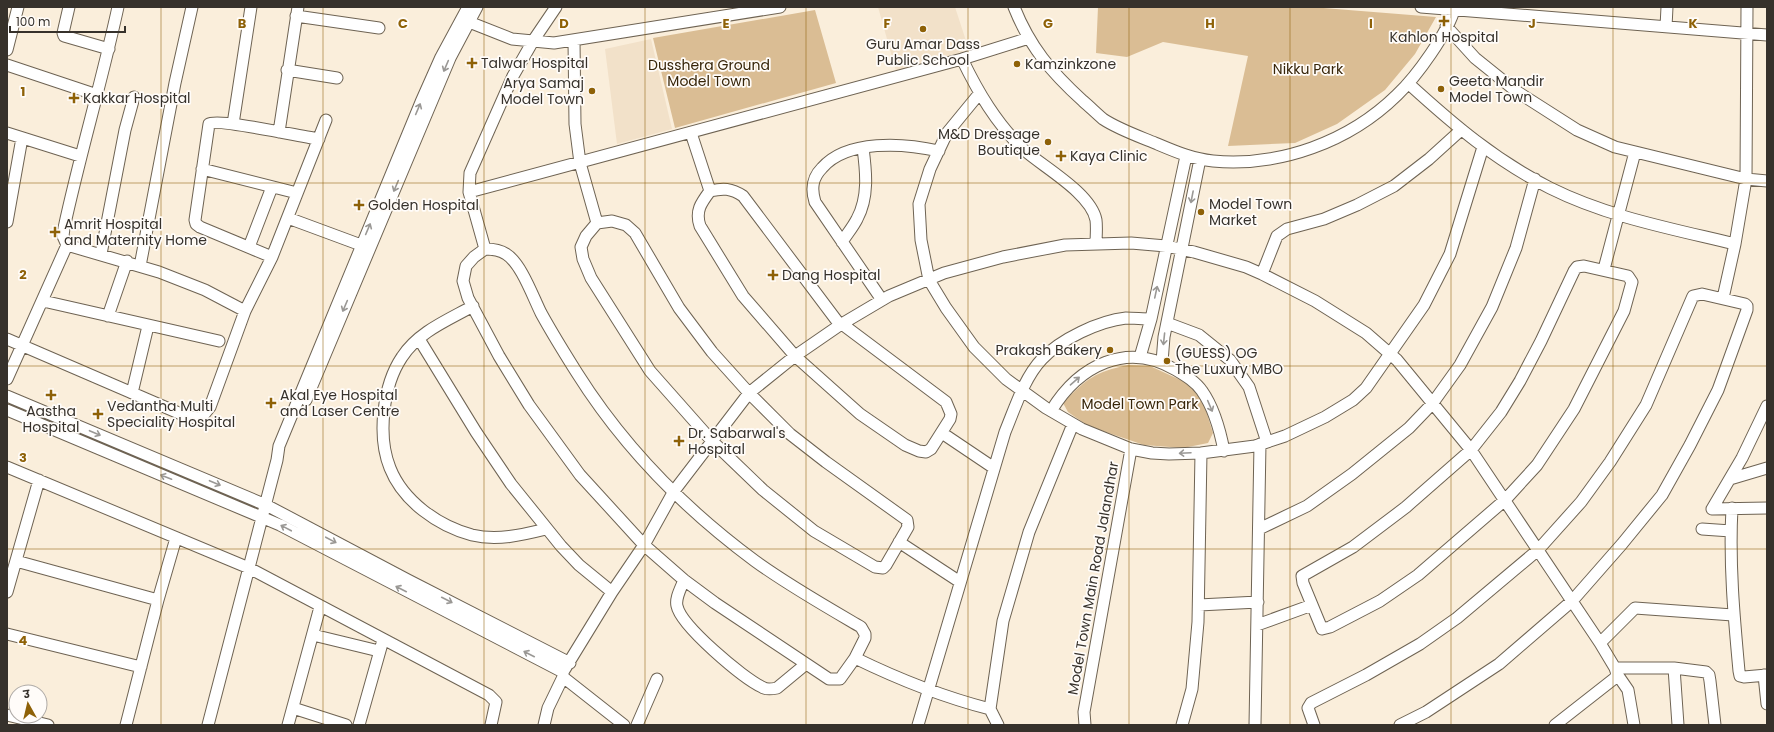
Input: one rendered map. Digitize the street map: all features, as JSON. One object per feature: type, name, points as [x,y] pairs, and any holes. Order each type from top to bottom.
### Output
[{"type":"street","points":[[7,50],[18,7]]},
{"type":"street","points":[[69,7],[63,33],[64,36],[109,49]]},
{"type":"street","points":[[7,379],[43,301],[66,245],[63,236],[64,228],[80,156],[109,49],[118,7]]},
{"type":"street","points":[[140,266],[175,83],[192,7]]},
{"type":"street","points":[[233,124],[251,7]]},
{"type":"street","points":[[208,725],[266,505],[279,446],[429,82],[468,7]]},
{"type":"street","points":[[277,460],[286,448],[450,58],[477,7]]},
{"type":"street","points":[[485,249],[469,192],[470,173],[513,76],[533,41],[556,7]]},
{"type":"street","points":[[469,22],[512,39],[554,43],[780,7]]},
{"type":"street","points":[[1014,7],[1038,54],[1066,86],[1104,119],[1127,131],[1186,156],[1213,161],[1244,161],[1277,158],[1314,148],[1350,132],[1387,105],[1408,84],[1432,52],[1454,8]]},
{"type":"street","points":[[1421,7],[1454,8],[1767,35]]},
{"type":"street","points":[[1666,27],[1667,7]]},
{"type":"street","points":[[1723,298],[1735,244],[1746,179],[1747,7]]},
{"type":"street","points":[[279,132],[287,70],[297,11],[379,28]]},
{"type":"street","points":[[1446,26],[1476,58],[1522,95],[1577,130],[1615,147],[1746,179],[1767,180]]},
{"type":"street","points":[[469,192],[962,59],[1029,38]]},
{"type":"street","points":[[574,40],[576,124],[580,163],[597,223]]},
{"type":"street","points":[[962,59],[979,94],[994,116],[1023,149],[1068,184],[1090,206],[1096,220],[1096,244]]},
{"type":"street","points":[[7,65],[97,95]]},
{"type":"street","points":[[287,70],[337,78]]},
{"type":"street","points":[[1408,84],[1482,147],[1551,188],[1619,214],[1652,224],[1735,244]]},
{"type":"street","points":[[979,94],[947,133],[930,169],[919,204],[921,240],[929,280],[946,308],[974,347],[1006,379],[1022,391],[1073,424],[1130,449],[1169,454],[1224,451],[1264,443],[1285,436],[1353,400],[1366,388],[1424,305],[1450,254],[1482,147]]},
{"type":"street","points":[[100,254],[118,165],[134,97]]},
{"type":"street","points":[[7,340],[188,417],[202,418],[210,407],[245,311],[272,257],[326,120]]},
{"type":"street","points":[[272,257],[196,224],[195,220],[209,124],[215,122],[233,124],[319,140]]},
{"type":"street","points":[[1262,274],[1277,236],[1287,229],[1324,219],[1358,205],[1394,186],[1429,159],[1461,130]]},
{"type":"street","points":[[7,133],[80,156]]},
{"type":"street","points":[[690,133],[710,191]]},
{"type":"street","points":[[7,222],[22,138]]},
{"type":"street","points":[[882,300],[815,202],[812,191],[814,182],[819,171],[829,159],[843,152],[863,148],[896,145],[916,146],[938,151]]},
{"type":"street","points":[[842,242],[858,218],[864,200],[866,172],[863,148]]},
{"type":"street","points":[[1604,269],[1635,152]]},
{"type":"street","points":[[1140,357],[1151,319],[1186,156]]},
{"type":"street","points":[[1162,362],[1167,323],[1200,159]]},
{"type":"street","points":[[202,169],[298,193]]},
{"type":"street","points":[[1259,529],[1308,506],[1352,474],[1409,428],[1432,404],[1460,365],[1492,307],[1516,248],[1535,179]]},
{"type":"street","points":[[249,247],[272,187]]},
{"type":"street","points":[[721,188],[733,189],[743,196],[841,324],[946,402],[951,414],[942,433],[931,449],[926,452],[919,451],[905,445],[860,414],[795,356],[743,296],[700,226],[697,218],[699,207],[710,191],[721,188]]},
{"type":"street","points":[[288,218],[361,245]]},
{"type":"street","points":[[612,221],[626,225],[635,233],[679,308],[712,352],[749,393],[790,434],[826,462],[907,520],[908,527],[883,568],[875,567],[814,531],[763,490],[712,441],[650,371],[591,278],[583,259],[581,247],[586,236],[597,223],[612,221]]},
{"type":"street","points":[[544,725],[548,708],[563,675],[612,592],[644,545],[674,491],[749,393],[795,356],[841,324],[882,300],[944,273],[1002,256],[1065,245],[1131,243],[1182,249],[1209,256],[1262,274],[1315,301],[1354,325],[1366,333],[1397,360],[1471,450],[1600,643],[1628,690],[1634,725]]},
{"type":"street","points":[[66,245],[127,261],[204,290],[245,311]]},
{"type":"street","points":[[485,249],[495,250],[506,254],[515,263],[542,315],[573,367],[610,422],[674,491],[722,535],[756,562],[861,627],[865,634],[865,638],[840,679],[829,679],[715,603],[684,580],[644,545],[580,475],[529,405],[499,356],[473,306],[463,281],[466,266],[474,257],[485,249]]},
{"type":"street","points":[[108,316],[127,261]]},
{"type":"street","points":[[1584,266],[1604,269],[1628,276],[1632,282],[1624,311],[1574,409],[1536,465],[1505,500],[1418,575],[1380,601],[1326,629],[1320,627],[1303,583],[1302,576],[1353,546],[1406,507],[1471,450],[1501,412],[1520,381],[1541,342],[1574,271],[1577,267],[1584,266]]},
{"type":"street","points":[[1314,725],[1308,708],[1311,703],[1366,675],[1420,644],[1457,618],[1538,550],[1581,502],[1610,462],[1646,405],[1693,296],[1702,294],[1742,302],[1747,306],[1747,310],[1718,390],[1690,445],[1662,495],[1622,544],[1572,601],[1500,664],[1426,712],[1400,725]]},
{"type":"street","points":[[43,301],[219,341]]},
{"type":"street","points":[[473,306],[433,328],[419,339],[402,356],[388,387],[382,417],[385,445],[390,468],[401,487],[424,512],[449,528],[473,535],[495,538],[515,536],[546,529]]},
{"type":"street","points":[[918,725],[930,690],[960,582],[1005,432],[1022,391],[1041,360],[1058,344],[1110,321],[1127,318],[1151,319]]},
{"type":"street","points":[[1167,323],[1199,335],[1230,360],[1249,387],[1264,443],[1259,529],[1255,725]]},
{"type":"street","points":[[132,393],[148,326]]},
{"type":"street","points":[[419,339],[476,432],[511,484],[546,529],[579,564],[612,592]]},
{"type":"street","points":[[1051,411],[1060,395],[1075,380],[1094,367],[1120,359],[1140,357],[1162,362],[1190,378],[1202,390],[1211,405],[1224,451]]},
{"type":"street","points":[[7,396],[266,505],[570,663]]},
{"type":"street","points":[[1767,406],[1742,458],[1712,509],[1767,508]]},
{"type":"street","points":[[7,410],[262,517],[563,675],[624,725]]},
{"type":"street","points":[[998,725],[990,709],[1003,621],[1029,532],[1073,424]]},
{"type":"street","points":[[942,433],[994,468]]},
{"type":"street","name":"Model Town Main Road Jalandhar","points":[[1084,712],[1130,449]]},
{"type":"street","points":[[1182,725],[1192,689],[1198,605],[1201,453]]},
{"type":"street","points":[[7,467],[249,568],[320,607],[381,646],[494,698],[496,708],[491,725]]},
{"type":"street","points":[[1730,479],[1767,468]]},
{"type":"street","points":[[7,592],[39,480]]},
{"type":"street","points":[[1732,508],[1731,531],[1733,615],[1739,674],[1744,677],[1766,675],[1767,704]]},
{"type":"street","points":[[1702,529],[1731,531]]},
{"type":"street","points":[[126,725],[158,600],[176,538]]},
{"type":"street","points":[[899,542],[960,582]]},
{"type":"street","points":[[16,561],[158,600]]},
{"type":"street","points":[[684,580],[677,598],[679,612],[700,638],[724,661],[762,687],[771,689],[777,688],[806,664]]},
{"type":"street","points":[[1198,605],[1258,602]]},
{"type":"street","points":[[1258,625],[1312,605]]},
{"type":"street","points":[[288,725],[320,607]]},
{"type":"street","points":[[1600,643],[1635,608],[1733,615]]},
{"type":"street","points":[[7,634],[141,668]]},
{"type":"street","points":[[313,635],[381,646]]},
{"type":"street","points":[[359,725],[381,646]]},
{"type":"street","points":[[854,658],[894,677],[956,700],[990,709]]},
{"type":"street","points":[[1616,671],[1674,668],[1701,671],[1709,675],[1715,725]]},
{"type":"street","points":[[1674,668],[1678,725]]},
{"type":"street","points":[[1555,725],[1614,678],[1616,671]]},
{"type":"street","points":[[637,725],[657,679]]},
{"type":"street","points":[[293,708],[346,725]]},
{"type":"street","points":[[1076,725],[1084,712]]},
{"type":"street","points":[[1084,712],[1085,725]]},
{"type":"street","points":[[7,715],[48,725]]},
{"type":"shaded area","name":"Guru Amar Dass Public School","points":[[878,7],[955,7],[969,50],[896,71]]},
{"type":"shaded area","points":[[651,39],[672,129],[617,144],[605,49]]},
{"type":"green space","name":"Nikku Park","points":[[1098,7],[1311,7],[1436,17],[1415,54],[1385,90],[1337,124],[1295,143],[1228,146],[1248,56],[1163,42],[1127,57],[1096,53]]},
{"type":"green space","name":"Dusshera Ground Model Town","points":[[815,10],[836,83],[675,128],[653,38]]},
{"type":"green space","name":"Model Town Park","points":[[1128,365],[1150,366],[1187,383],[1203,401],[1213,433],[1208,443],[1183,448],[1144,445],[1088,426],[1068,412],[1063,403],[1085,382],[1099,374]]},
{"type":"place","name":"Kahlon Hospital","points":[[1444,21]]},
{"type":"place","name":"Guru Amar Dass Public School","points":[[923,29]]},
{"type":"place","name":"Talwar Hospital","points":[[472,63]]},
{"type":"place","name":"Kamzinkzone","points":[[1017,64]]},
{"type":"place","name":"Geeta Mandir Model Town","points":[[1441,89]]},
{"type":"place","name":"Arya Samaj Model Town","points":[[592,91]]},
{"type":"place","name":"Kakkar Hospital","points":[[74,98]]},
{"type":"place","name":"M&D Dressage Boutique","points":[[1048,142]]},
{"type":"place","name":"Kaya Clinic","points":[[1061,156]]},
{"type":"place","name":"Golden Hospital","points":[[359,205]]},
{"type":"place","name":"Model Town Market","points":[[1201,212]]},
{"type":"place","name":"Amrit Hospital and Maternity Home","points":[[55,232]]},
{"type":"place","name":"Dang Hospital","points":[[773,275]]},
{"type":"place","name":"Prakash Bakery","points":[[1110,350]]},
{"type":"place","name":"(GUESS) OG The Luxury MBO","points":[[1167,361]]},
{"type":"place","name":"Aastha Hospital","points":[[51,395]]},
{"type":"place","name":"Akal Eye Hospital and Laser Centre","points":[[271,403]]},
{"type":"place","name":"Vedantha Multi Speciality Hospital","points":[[98,414]]},
{"type":"place","name":"Dr. Sabarwal's Hospital","points":[[679,441]]}]
